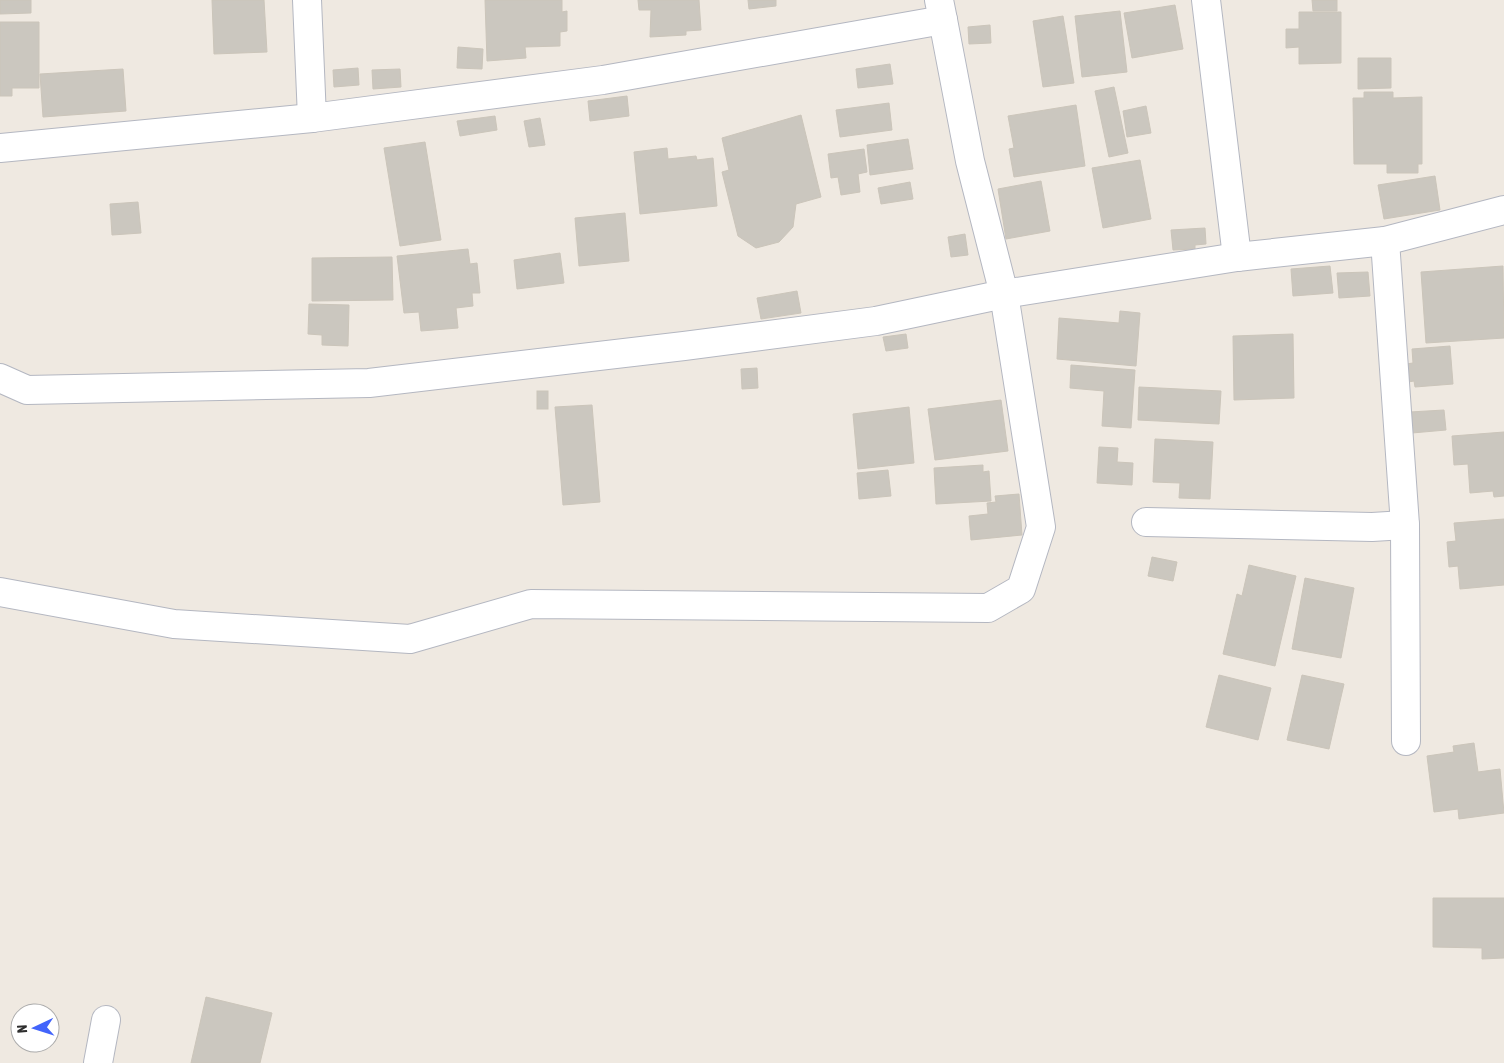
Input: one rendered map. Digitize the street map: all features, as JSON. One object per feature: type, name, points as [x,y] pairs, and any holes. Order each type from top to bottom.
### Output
[{"type":"street","points":[[307,0],[312,118]]},
{"type":"street","points":[[1206,0],[1237,258]]},
{"type":"street","points":[[0,148],[312,118],[603,80],[941,10],[970,160],[1004,294],[1042,526],[1021,590],[988,608],[531,604],[410,639],[174,624],[0,592]]},
{"type":"street","points":[[0,378],[27,390],[369,383],[684,346],[866,322],[1004,294],[1237,258],[1385,240],[1504,210]]},
{"type":"street","points":[[1385,240],[1405,525],[1406,741]]},
{"type":"street","points":[[1146,522],[1372,527],[1405,525]]},
{"type":"street","points":[[98,1063],[106,1020]]},
{"type":"building","points":[[0,0],[31,0],[31,13],[0,14]]},
{"type":"building","points":[[212,0],[264,0],[267,52],[214,54]]},
{"type":"building","points":[[485,0],[562,0],[562,12],[567,11],[567,31],[560,32],[560,46],[525,47],[526,58],[487,61]]},
{"type":"building","points":[[638,0],[699,0],[701,30],[686,31],[686,35],[650,37],[651,10],[639,10]]},
{"type":"building","points":[[748,0],[776,0],[776,6],[749,9]]},
{"type":"building","points":[[1312,0],[1337,0],[1337,11],[1313,11]]},
{"type":"building","points":[[1175,5],[1183,49],[1132,58],[1124,13]]},
{"type":"building","points":[[1120,11],[1127,72],[1082,77],[1075,16]]},
{"type":"building","points":[[1299,12],[1341,12],[1341,63],[1299,64],[1299,47],[1286,48],[1286,29],[1299,29]]},
{"type":"building","points":[[1063,16],[1074,83],[1043,87],[1033,21]]},
{"type":"building","points":[[0,22],[39,22],[39,88],[12,88],[12,96],[0,96]]},
{"type":"building","points":[[990,25],[991,43],[969,44],[968,27]]},
{"type":"building","points":[[458,47],[483,49],[482,69],[457,68]]},
{"type":"building","points":[[1358,58],[1391,58],[1391,88],[1358,89]]},
{"type":"building","points":[[890,64],[893,84],[858,88],[856,69]]},
{"type":"building","points":[[358,68],[359,85],[334,87],[333,70]]},
{"type":"building","points":[[123,69],[126,111],[43,117],[40,74]]},
{"type":"building","points":[[400,69],[401,87],[373,89],[372,70]]},
{"type":"building","points":[[1114,87],[1128,153],[1109,157],[1095,91]]},
{"type":"building","points":[[1364,92],[1393,92],[1393,98],[1422,97],[1422,164],[1418,164],[1418,173],[1387,173],[1387,164],[1354,164],[1353,98],[1364,98]]},
{"type":"building","points":[[627,96],[629,116],[590,121],[588,101]]},
{"type":"building","points":[[889,103],[892,130],[840,137],[836,110]]},
{"type":"building","points":[[1076,105],[1085,166],[1014,177],[1009,149],[1014,148],[1008,116]]},
{"type":"building","points":[[1146,106],[1151,133],[1127,137],[1123,111]]},
{"type":"building","points":[[801,115],[821,197],[796,204],[793,227],[779,242],[756,248],[738,236],[722,172],[729,170],[722,138]]},
{"type":"building","points":[[495,116],[497,130],[460,136],[457,121]]},
{"type":"building","points":[[540,118],[545,145],[529,147],[524,121]]},
{"type":"building","points":[[908,139],[913,169],[870,175],[867,145]]},
{"type":"building","points":[[425,142],[441,240],[400,246],[384,148]]},
{"type":"building","points":[[667,148],[668,159],[696,156],[697,160],[713,158],[717,206],[640,214],[634,152]]},
{"type":"building","points":[[864,149],[867,172],[858,174],[860,192],[841,195],[838,177],[831,178],[828,154]]},
{"type":"building","points":[[1140,160],[1151,219],[1103,228],[1092,168]]},
{"type":"building","points":[[1435,176],[1440,210],[1384,219],[1378,185]]},
{"type":"building","points":[[1041,181],[1050,231],[1006,239],[998,189]]},
{"type":"building","points":[[910,182],[913,199],[881,204],[878,188]]},
{"type":"building","points":[[138,202],[141,233],[112,235],[110,204]]},
{"type":"building","points":[[625,213],[629,261],[579,266],[575,218]]},
{"type":"building","points":[[1205,228],[1206,244],[1195,245],[1195,249],[1173,250],[1171,230]]},
{"type":"building","points":[[965,234],[968,255],[951,257],[948,237]]},
{"type":"building","points":[[468,249],[470,264],[477,263],[480,293],[472,293],[473,306],[456,308],[458,328],[421,331],[419,312],[404,313],[397,256]]},
{"type":"building","points":[[560,253],[564,283],[517,289],[514,260]]},
{"type":"building","points":[[392,257],[393,300],[312,301],[312,258]]},
{"type":"building","points":[[1330,266],[1333,293],[1293,296],[1291,269]]},
{"type":"building","points":[[1503,266],[1504,338],[1426,343],[1421,272]]},
{"type":"building","points":[[1368,272],[1370,296],[1339,298],[1337,273]]},
{"type":"building","points":[[797,291],[801,313],[761,319],[757,298]]},
{"type":"building","points":[[309,304],[349,305],[348,346],[322,345],[322,335],[308,334]]},
{"type":"building","points":[[1120,311],[1140,313],[1136,366],[1057,359],[1059,318],[1119,323]]},
{"type":"building","points":[[906,334],[908,348],[886,351],[883,337]]},
{"type":"building","points":[[1293,334],[1294,398],[1234,400],[1233,336]]},
{"type":"building","points":[[1450,346],[1453,384],[1415,387],[1414,381],[1408,382],[1406,364],[1413,363],[1412,349]]},
{"type":"building","points":[[1071,365],[1135,370],[1131,428],[1102,426],[1104,391],[1070,388]]},
{"type":"building","points":[[757,368],[758,388],[742,389],[741,369]]},
{"type":"building","points":[[1139,387],[1221,391],[1219,424],[1138,420]]},
{"type":"building","points":[[537,391],[548,391],[548,409],[537,409]]},
{"type":"building","points":[[1001,400],[1008,451],[935,460],[928,409]]},
{"type":"building","points":[[592,405],[600,502],[563,505],[555,407]]},
{"type":"building","points":[[909,407],[914,463],[858,469],[853,414]]},
{"type":"building","points":[[1444,410],[1446,430],[1412,433],[1410,412]]},
{"type":"building","points":[[1504,432],[1504,496],[1494,497],[1493,491],[1470,493],[1468,464],[1454,465],[1452,436]]},
{"type":"building","points":[[1155,439],[1213,442],[1210,499],[1179,498],[1180,483],[1153,482]]},
{"type":"building","points":[[1099,447],[1118,448],[1117,462],[1133,463],[1132,485],[1097,483]]},
{"type":"building","points":[[983,465],[983,472],[989,471],[991,501],[936,504],[934,468]]},
{"type":"building","points":[[888,470],[891,496],[859,499],[857,473]]},
{"type":"building","points":[[1019,494],[1022,535],[971,540],[969,516],[988,514],[987,503],[996,502],[995,496]]},
{"type":"building","points":[[1504,519],[1504,585],[1460,589],[1458,566],[1449,567],[1447,542],[1456,541],[1454,523]]},
{"type":"building","points":[[1152,557],[1177,562],[1173,581],[1148,576]]},
{"type":"building","points":[[1249,565],[1296,576],[1275,666],[1223,654],[1237,594],[1242,596]]},
{"type":"building","points":[[1305,578],[1354,588],[1341,658],[1292,649]]},
{"type":"building","points":[[1219,675],[1271,688],[1258,740],[1206,727]]},
{"type":"building","points":[[1302,675],[1344,684],[1329,749],[1287,740]]},
{"type":"building","points":[[1474,743],[1478,772],[1500,769],[1504,813],[1459,819],[1458,809],[1434,812],[1427,756],[1454,752],[1453,746]]},
{"type":"building","points":[[1433,898],[1504,898],[1504,958],[1482,959],[1482,948],[1433,947]]},
{"type":"building","points":[[206,997],[272,1013],[260,1063],[191,1063]]}]
